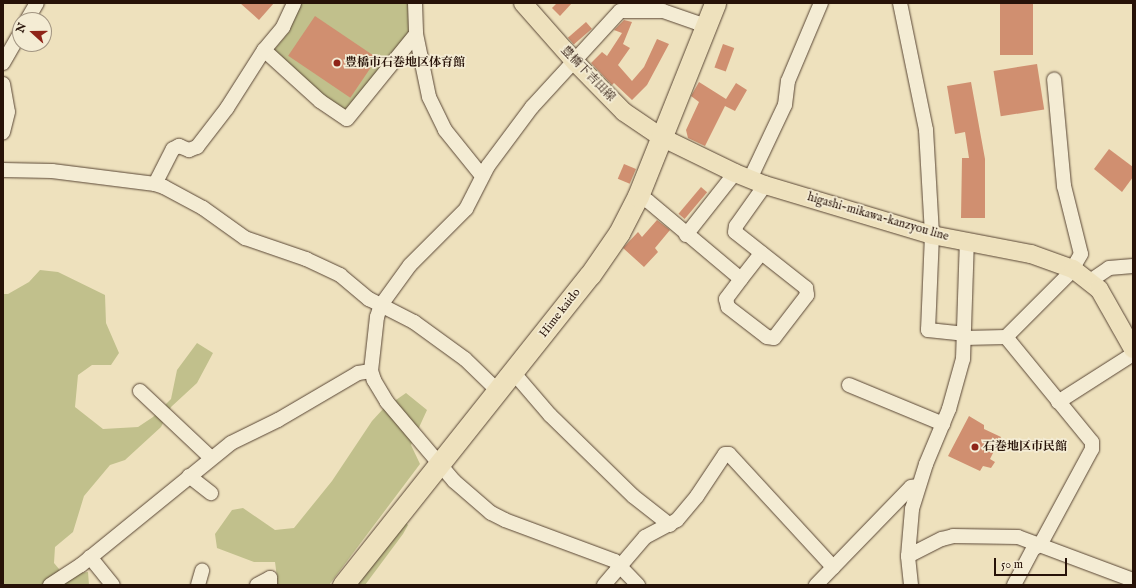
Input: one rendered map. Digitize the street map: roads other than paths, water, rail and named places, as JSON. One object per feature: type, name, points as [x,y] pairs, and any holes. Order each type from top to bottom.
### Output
[{"type":"highway","name":"Hime kaido","points":[[343,585],[594,269],[619,233],[638,196],[715,3]]},
{"type":"main road","name":"豊橋下吉田線","points":[[523,3],[575,62],[624,112],[661,137]]},
{"type":"main road","name":"higashi-mikawa-kanzyou line","points":[[661,137],[750,179],[932,235],[1031,254],[1073,269],[1090,281],[1111,307],[1133,348]]},
{"type":"street","points":[[32,12],[37,3]]},
{"type":"street","points":[[155,184],[173,149],[179,146],[189,150],[197,147],[227,108],[264,50],[283,27],[294,3]]},
{"type":"street","points":[[414,3],[416,34],[430,98],[445,130],[482,176]]},
{"type":"street","points":[[761,253],[726,299],[728,307],[767,337],[774,338],[807,295],[806,288],[736,232],[736,226],[750,179],[785,105],[788,81],[821,3]]},
{"type":"street","points":[[900,3],[926,130],[932,235],[928,330],[964,336],[1006,337],[1073,269],[1081,254],[1064,186],[1054,80]]},
{"type":"street","points":[[638,585],[620,565],[491,513],[439,465],[388,402],[371,371],[381,305],[410,265],[466,209],[482,176],[532,107],[557,77],[575,62],[620,11],[663,11],[706,26]]},
{"type":"street","points":[[264,50],[320,101],[347,119],[416,34]]},
{"type":"street","points":[[3,63],[12,47]]},
{"type":"street","points":[[3,84],[8,112],[3,132]]},
{"type":"street","points":[[3,170],[52,171],[155,184],[203,208],[245,238],[329,268],[381,305],[414,322],[465,359],[498,391]]},
{"type":"street","points":[[686,235],[750,179]]},
{"type":"street","points":[[638,196],[648,201],[686,235],[741,279]]},
{"type":"street","points":[[910,585],[908,556],[909,529],[918,486],[959,380],[964,336],[967,241]]},
{"type":"street","points":[[1090,281],[1109,268],[1133,266]]},
{"type":"street","points":[[1006,337],[1092,442],[1092,448],[1040,545],[1033,549],[1014,585]]},
{"type":"street","points":[[1058,402],[1133,354]]},
{"type":"street","points":[[50,585],[90,557],[210,458],[231,443],[278,420],[358,373],[371,371]]},
{"type":"street","points":[[513,372],[550,415],[633,496],[670,525]]},
{"type":"street","points":[[849,385],[943,424]]},
{"type":"street","points":[[140,391],[210,458]]},
{"type":"street","points":[[604,585],[645,538],[670,525],[697,496],[724,454],[729,454],[833,567]]},
{"type":"street","points":[[189,476],[211,493]]},
{"type":"street","points":[[816,585],[911,487],[918,486]]},
{"type":"street","points":[[908,556],[942,539],[953,536],[1018,537],[1133,580]]},
{"type":"street","points":[[90,557],[113,585]]},
{"type":"street","points":[[198,585],[202,571]]},
{"type":"street","points":[[257,585],[270,578],[270,585]]},
{"type":"place","name":"豊橋市石巻地区体育館","points":[[337,63]]},
{"type":"place","name":"石巻地区市民館","points":[[975,447]]}]
